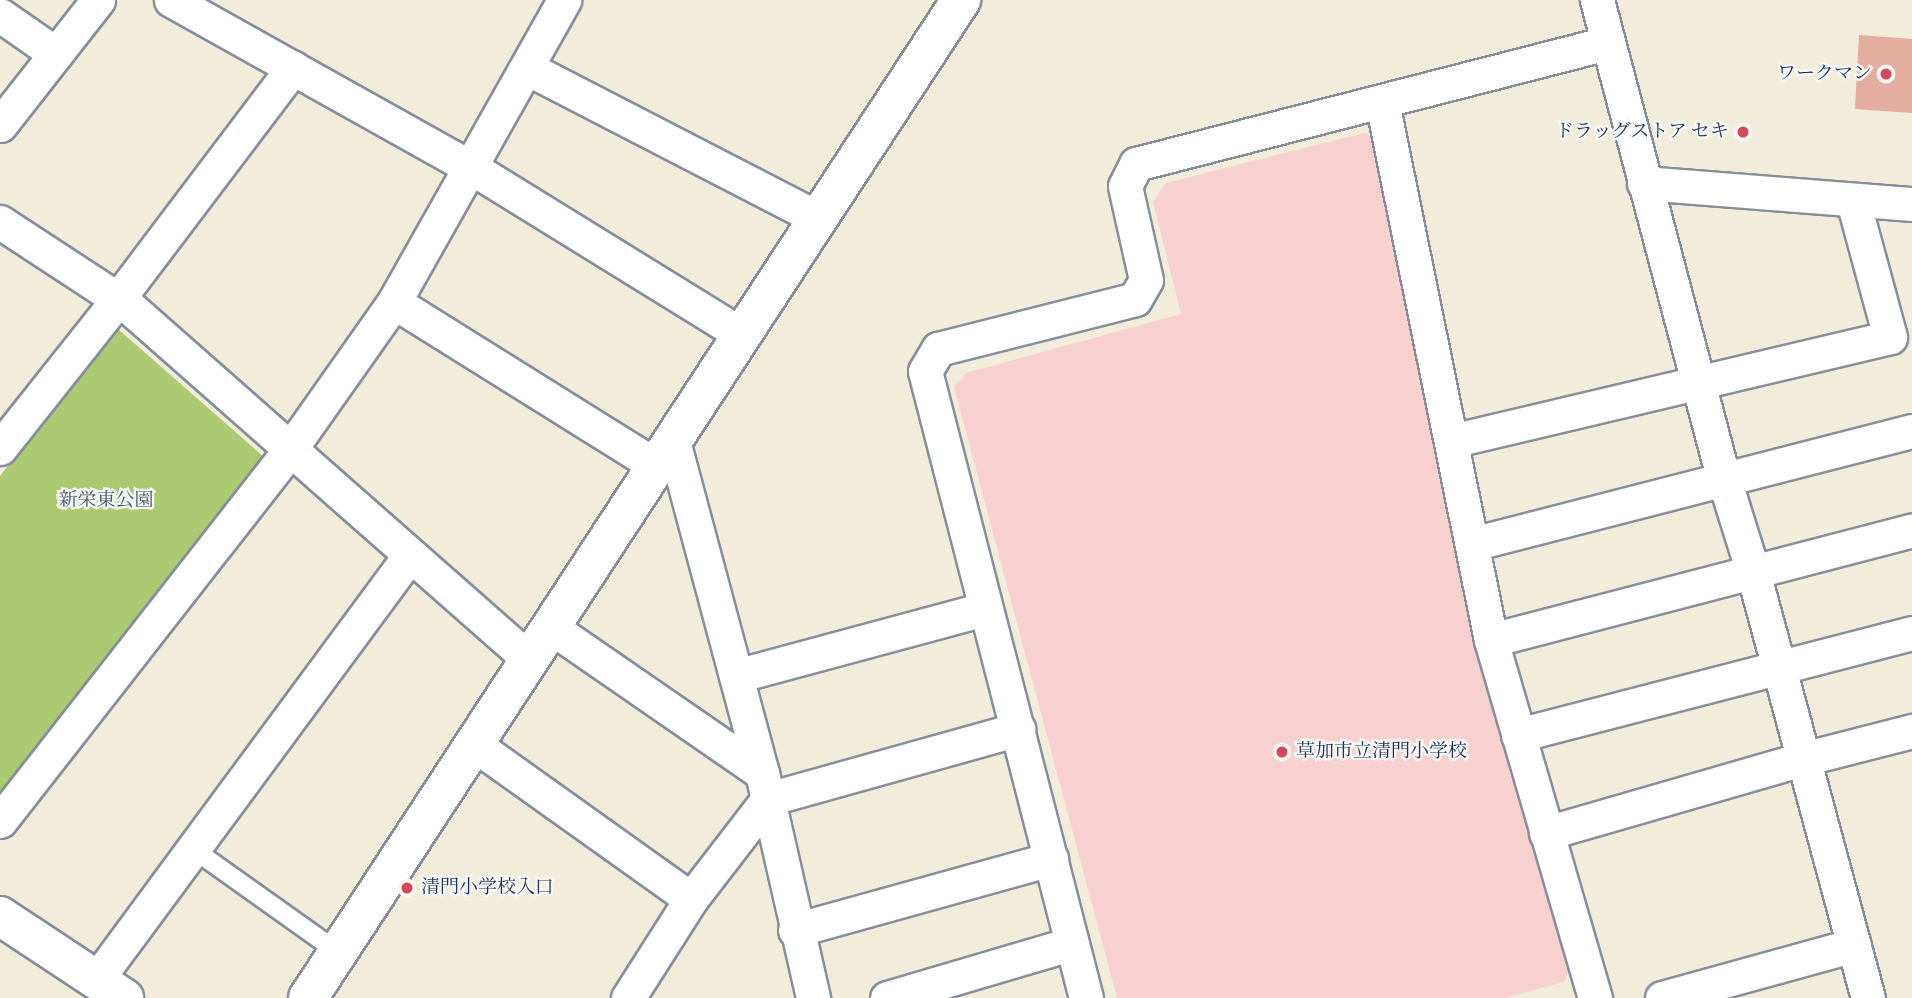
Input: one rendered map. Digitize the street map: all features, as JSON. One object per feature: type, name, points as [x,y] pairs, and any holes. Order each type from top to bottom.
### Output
[{"type":"street","points":[[0,125],[99,0]]},
{"type":"street","points":[[171,0],[472,168],[742,335]]},
{"type":"street","points":[[0,821],[291,448],[394,303],[564,0]]},
{"type":"street","points":[[308,998],[961,0]]},
{"type":"street","points":[[1597,0],[1724,479],[1753,572],[1868,998]]},
{"type":"street","points":[[0,15],[56,54]]},
{"type":"street","points":[[1086,998],[925,371],[938,349],[1135,299],[1146,280],[1125,186],[1136,164],[1608,43]]},
{"type":"street","points":[[0,448],[118,299],[293,68]]},
{"type":"street","points":[[527,68],[818,218]]},
{"type":"street","points":[[1382,102],[1491,640],[1546,833],[1584,996]]},
{"type":"street","points":[[1644,183],[1912,204]]},
{"type":"street","points":[[1451,441],[1699,380],[1890,337],[1853,201]]},
{"type":"street","points":[[0,222],[118,299],[531,661]]},
{"type":"street","points":[[394,303],[665,454],[736,676],[765,786],[795,930],[813,998]]},
{"type":"street","points":[[1472,544],[1912,431]]},
{"type":"street","points":[[1491,640],[1912,530]]},
{"type":"street","points":[[2,922],[111,989],[193,849],[410,555]]},
{"type":"street","points":[[736,676],[984,609]]},
{"type":"street","points":[[552,628],[765,786]]},
{"type":"street","points":[[1518,735],[1912,633]]},
{"type":"street","points":[[628,998],[765,786],[1018,729]]},
{"type":"street","points":[[1546,833],[1803,759],[1912,732]]},
{"type":"street","points":[[475,745],[691,899]]},
{"type":"street","points":[[795,930],[1051,859]]},
{"type":"street","points":[[887,998],[1070,944]]},
{"type":"street","points":[[1662,998],[1854,945]]},
{"type":"lane","points":[[193,849],[338,952]]},
{"type":"shaded area","name":"草加市立清門小学校","points":[[1365,133],[1378,141],[1570,969],[1564,982],[1504,998],[1117,998],[954,387],[966,373],[1181,314],[1153,202],[1166,183]]},
{"type":"green space","name":"新栄東公園","points":[[118,329],[264,457],[0,795],[0,476]]},
{"type":"building","points":[[1859,35],[1912,39],[1912,113],[1855,109]]},
{"type":"place","name":"ワークマン","points":[[1886,74]]},
{"type":"place","name":"ドラッグストア セキ","points":[[1743,132]]},
{"type":"place","name":"草加市立清門小学校","points":[[1282,752]]},
{"type":"place","name":"清門小学校入口","points":[[407,888]]}]
